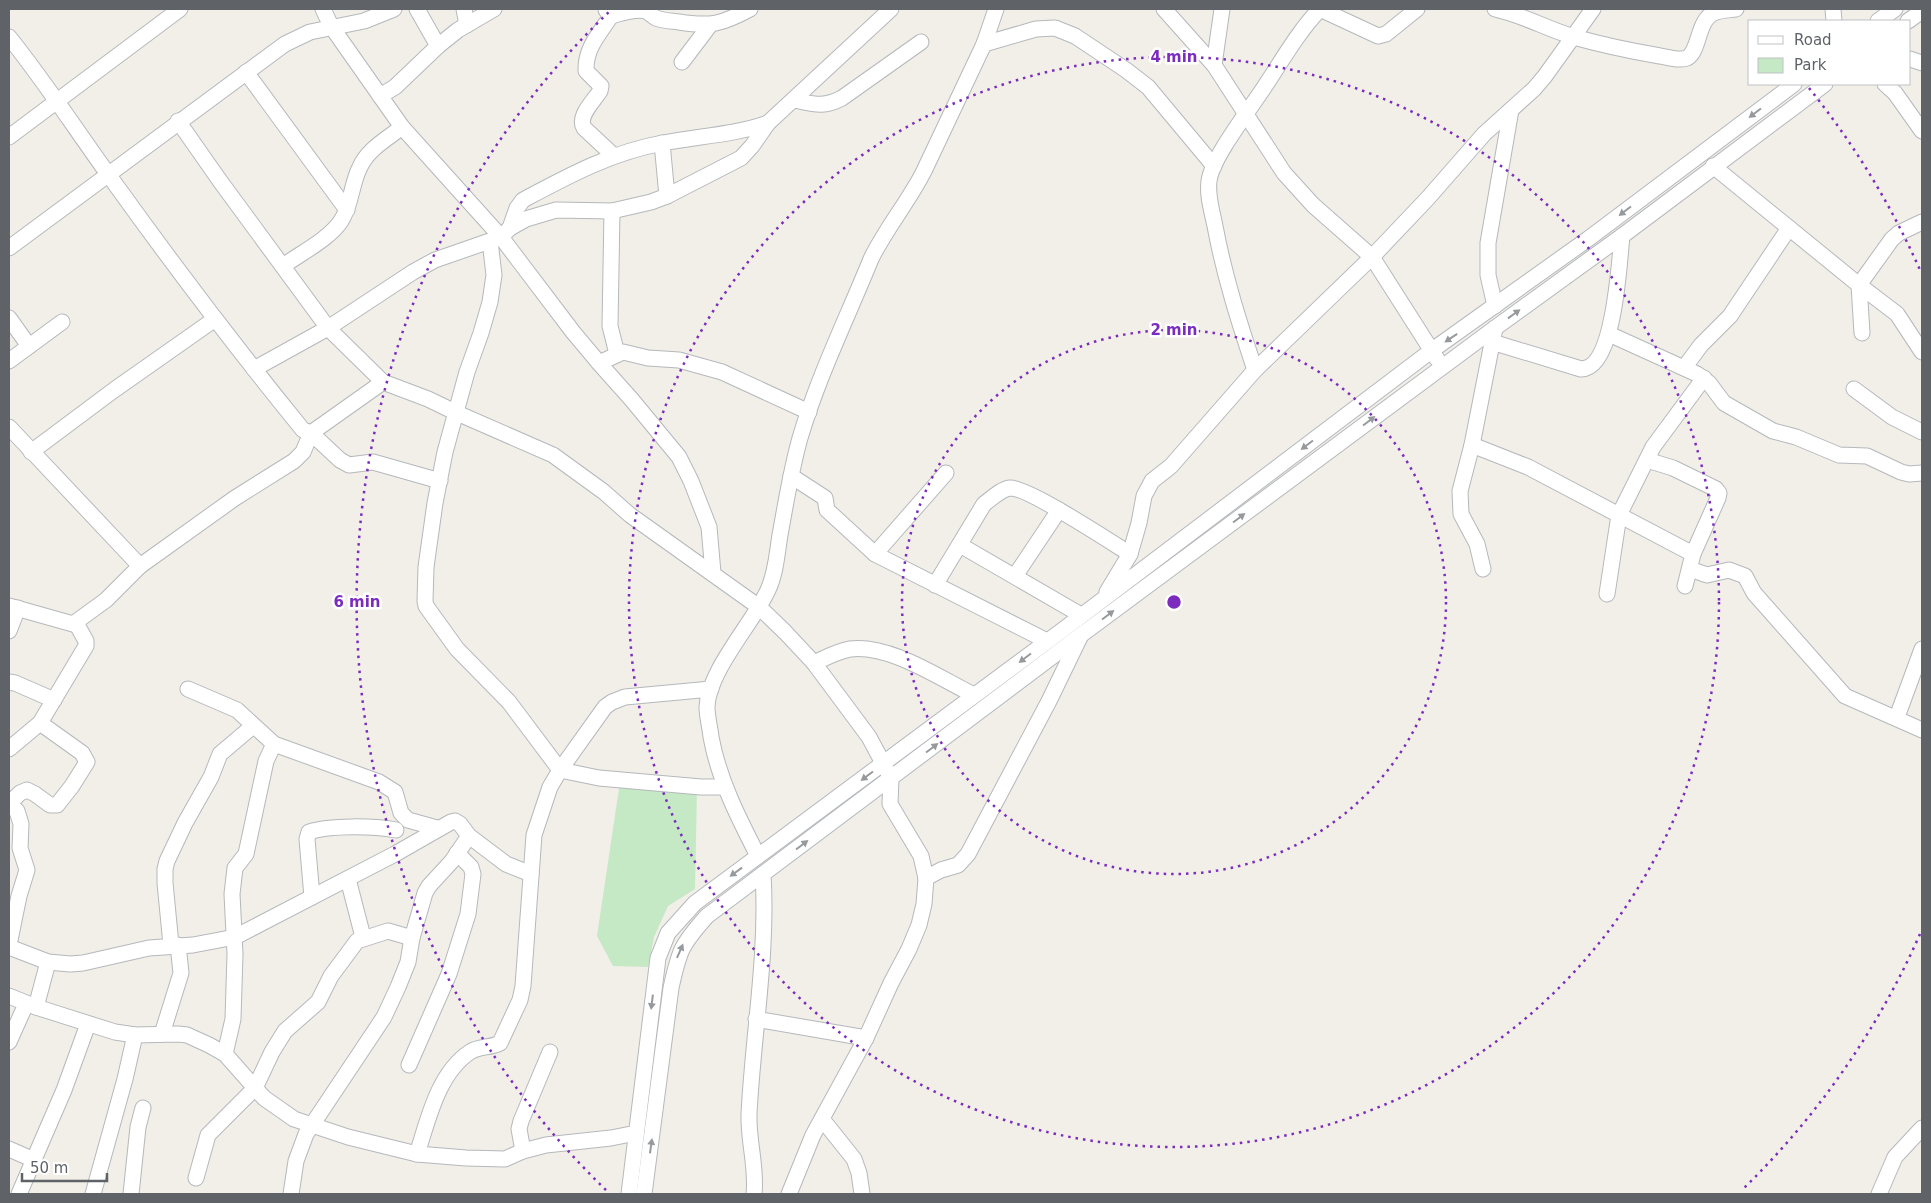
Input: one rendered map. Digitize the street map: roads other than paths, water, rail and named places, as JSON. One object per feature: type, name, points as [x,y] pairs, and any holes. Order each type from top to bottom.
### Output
[{"type":"street","points":[[9,136],[180,9]]},
{"type":"street","points":[[323,9],[331,26],[402,127],[501,235],[573,332],[679,457],[691,481],[709,527],[713,573]]},
{"type":"street","points":[[9,248],[178,121],[285,44],[310,32],[364,20],[394,9]]},
{"type":"street","points":[[417,9],[438,46]]},
{"type":"street","points":[[464,9],[467,25]]},
{"type":"street","points":[[380,96],[411,74],[438,46],[467,25],[494,9]]},
{"type":"street","points":[[614,156],[581,124],[582,118],[600,91],[601,86],[586,71],[587,56],[608,12],[645,10],[656,18],[696,25],[710,25],[718,24],[750,9]]},
{"type":"street","points":[[254,369],[328,328],[413,272],[435,260],[501,235],[526,219],[556,210],[612,211],[652,202],[741,158],[768,123],[891,9]]},
{"type":"street","points":[[758,856],[724,787],[708,719],[707,706],[711,689],[739,636],[759,607],[772,580],[791,476],[809,412],[871,259],[914,191],[962,94],[984,44],[996,9]]},
{"type":"street","points":[[1164,9],[1214,65],[1296,188],[1372,257],[1442,367]]},
{"type":"street","points":[[1214,65],[1222,9]]},
{"type":"street","points":[[1254,370],[1220,254],[1208,193],[1209,179],[1214,166],[1305,25],[1320,9],[1378,36],[1386,34],[1417,9]]},
{"type":"street","points":[[1494,9],[1513,13],[1573,37],[1638,53],[1678,59],[1686,58],[1692,52],[1703,24],[1709,16],[1714,12],[1736,9]]},
{"type":"street","points":[[1102,600],[1130,554],[1140,523],[1144,496],[1152,481],[1171,466],[1254,370],[1372,257],[1428,198],[1484,134],[1545,76],[1593,9]]},
{"type":"street","points":[[1879,20],[1895,9]]},
{"type":"street","points":[[1909,20],[1922,11]]},
{"type":"street","points":[[682,62],[710,25]]},
{"type":"street","points":[[984,44],[1036,29],[1056,28],[1075,36],[1148,87],[1214,166]]},
{"type":"street","points":[[9,37],[57,100],[107,174],[215,319],[303,430],[311,433],[340,460],[349,465],[373,462],[440,481]]},
{"type":"street","points":[[794,100],[822,106],[830,104],[842,98],[921,42]]},
{"type":"street","points":[[246,72],[347,210]]},
{"type":"street","points":[[629,1194],[658,958],[662,946],[676,923],[695,903],[1081,616],[1431,351],[1596,233],[1793,85]]},
{"type":"street","points":[[644,1194],[671,988],[677,957],[690,935],[707,916],[1442,367],[1494,335],[1713,166],[1824,85]]},
{"type":"street","points":[[1887,85],[1895,93],[1922,131]]},
{"type":"street","points":[[1495,306],[1488,275],[1488,243],[1511,110]]},
{"type":"street","points":[[178,121],[328,328],[383,382],[428,399],[553,455],[604,492],[630,515],[759,607],[814,663],[869,738],[891,778],[890,804],[921,856],[926,878],[924,904],[919,925],[866,1038],[822,1119],[797,1172],[789,1194]]},
{"type":"street","points":[[724,787],[599,778],[560,770],[508,702],[457,649],[426,606],[426,567],[447,446],[467,372],[490,302],[501,235],[523,200],[582,168],[614,156],[662,143],[750,129],[768,123]]},
{"type":"street","points":[[283,266],[332,232],[347,210],[357,172],[363,161],[370,152],[402,127]]},
{"type":"street","points":[[662,143],[667,196]]},
{"type":"street","points":[[1713,166],[1897,314],[1922,352]]},
{"type":"street","points":[[612,211],[610,326],[617,354]]},
{"type":"street","points":[[1862,333],[1859,285],[1892,239],[1899,233],[1922,222]]},
{"type":"street","points":[[1684,368],[1701,345],[1730,316],[1789,228]]},
{"type":"street","points":[[1494,335],[1581,369],[1587,369],[1594,364],[1609,334],[1615,303],[1622,236]]},
{"type":"street","points":[[9,318],[29,346]]},
{"type":"street","points":[[31,452],[114,390],[215,319]]},
{"type":"street","points":[[9,361],[62,322]]},
{"type":"street","points":[[1609,334],[1704,378],[1724,402],[1773,431],[1796,437],[1838,456],[1867,456],[1901,472],[1909,474],[1922,473]]},
{"type":"street","points":[[1483,569],[1477,544],[1461,514],[1460,502],[1463,478],[1472,445],[1494,335]]},
{"type":"street","points":[[599,363],[617,354],[629,353],[648,358],[679,360],[722,372],[809,412]]},
{"type":"street","points":[[1607,594],[1619,516],[1661,435],[1704,378]]},
{"type":"street","points":[[9,631],[14,607],[70,625],[76,623],[106,600],[140,566],[235,498],[294,461],[303,452],[311,433],[383,382]]},
{"type":"street","points":[[1854,389],[1892,417],[1922,432]]},
{"type":"street","points":[[9,428],[140,566]]},
{"type":"street","points":[[1472,445],[1528,467],[1619,516],[1692,562],[1707,575],[1729,570],[1745,576],[1754,593],[1846,696],[1897,717],[1922,730]]},
{"type":"street","points":[[1647,460],[1674,468],[1719,492],[1692,562],[1686,586]]},
{"type":"street","points":[[875,554],[946,473]]},
{"type":"street","points":[[791,476],[825,498],[826,510],[875,554],[1047,641]]},
{"type":"street","points":[[935,585],[984,504],[1010,488],[1020,490],[1059,510],[1130,554]]},
{"type":"street","points":[[1015,576],[1059,510]]},
{"type":"street","points":[[960,545],[1081,616]]},
{"type":"street","points":[[9,749],[40,723],[86,646],[86,641],[76,623]]},
{"type":"street","points":[[926,878],[941,870],[958,865],[968,854],[1049,701],[1081,635]]},
{"type":"street","points":[[814,663],[848,650],[865,649],[903,659],[974,695]]},
{"type":"street","points":[[1897,717],[1922,649]]},
{"type":"street","points":[[9,682],[54,700]]},
{"type":"street","points":[[188,689],[237,710],[274,744],[378,782],[394,792],[401,813],[408,820],[438,828]]},
{"type":"street","points":[[417,1154],[428,1118],[440,1090],[451,1071],[471,1051],[500,1043],[520,1000],[523,986],[534,835],[550,787],[560,770],[606,707],[612,702],[624,697],[711,689]]},
{"type":"street","points":[[40,723],[82,753],[87,762],[57,805],[50,805],[27,790],[9,804],[17,811],[21,824],[20,848],[27,870],[19,896],[9,946],[11,950],[48,962],[83,963],[149,948],[193,945],[235,937],[395,854],[438,828],[455,821],[460,824],[469,836],[506,864],[531,874]]},
{"type":"street","points":[[162,1034],[181,973],[165,883],[167,861],[185,823],[211,777],[220,754],[253,726]]},
{"type":"street","points":[[225,1054],[233,1019],[235,937],[232,894],[235,868],[246,854],[266,761],[274,744]]},
{"type":"street","points":[[312,897],[307,839],[309,832],[375,827],[396,830]]},
{"type":"street","points":[[291,1194],[300,1146],[311,1125],[387,1011],[408,962],[412,938],[424,893],[452,861],[469,836]]},
{"type":"street","points":[[409,1065],[449,974],[468,914],[473,874],[471,867],[458,853]]},
{"type":"street","points":[[754,1194],[756,1176],[749,1117],[756,1019],[764,945],[763,874]]},
{"type":"street","points":[[348,879],[363,938]]},
{"type":"street","points":[[196,1178],[208,1135],[255,1088],[272,1052],[285,1031],[318,1002],[331,976],[356,941],[388,931],[412,938]]},
{"type":"street","points":[[9,1042],[31,1005],[48,962]]},
{"type":"street","points":[[9,996],[88,1024],[135,1035],[187,1035],[225,1054],[255,1088],[284,1113],[311,1125],[348,1137],[417,1154],[497,1160],[546,1144],[611,1138],[636,1132]]},
{"type":"street","points":[[756,1019],[866,1038]]},
{"type":"street","points":[[19,1194],[64,1090],[88,1024]]},
{"type":"street","points":[[93,1194],[125,1079],[135,1035]]},
{"type":"street","points":[[524,1150],[519,1130],[521,1121],[550,1052]]},
{"type":"street","points":[[131,1194],[138,1127],[143,1108]]},
{"type":"street","points":[[822,1119],[854,1159],[860,1173],[862,1194]]},
{"type":"street","points":[[1879,1194],[1895,1157],[1922,1128]]},
{"type":"street","points":[[9,1149],[34,1160]]}]
